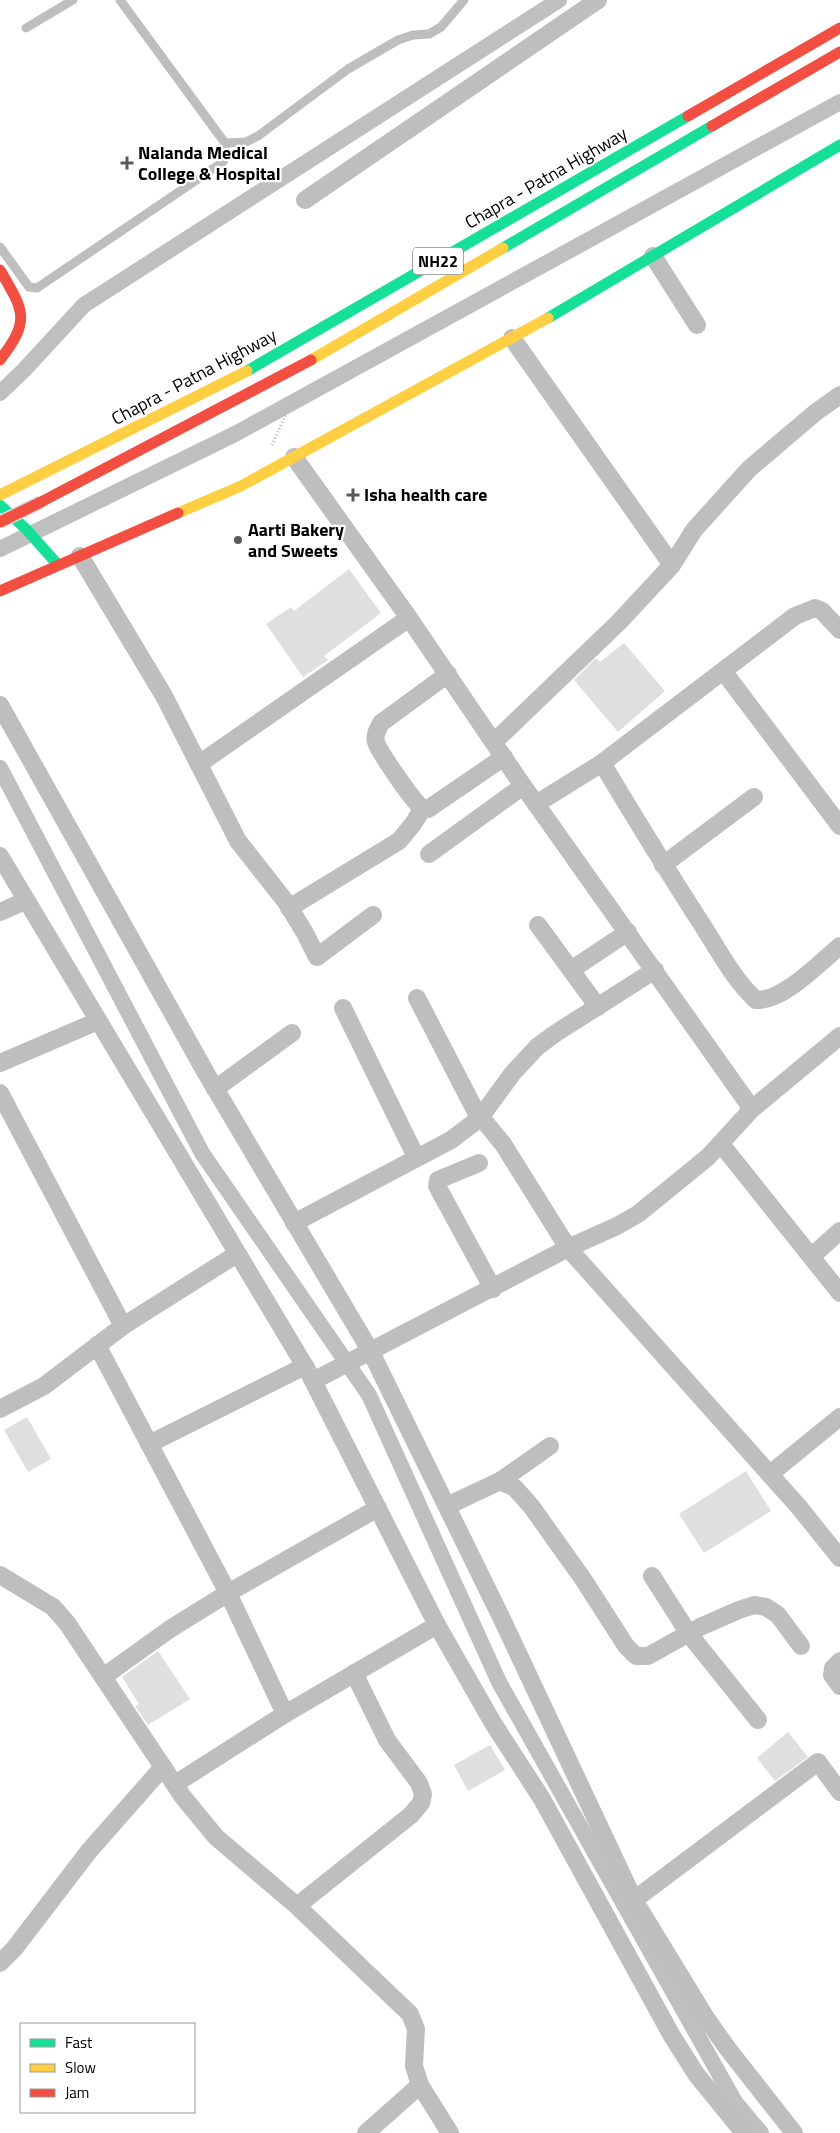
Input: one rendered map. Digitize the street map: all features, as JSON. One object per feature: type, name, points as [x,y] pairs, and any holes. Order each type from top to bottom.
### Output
[{"type":"main road","name":"Chapra - Patna Highway","points":[[0,522],[41,502],[47,485],[840,28]]},
{"type":"main road","name":"Chapra - Patna Highway","points":[[0,495],[28,481],[47,485],[297,368],[840,52]]},
{"type":"main road","points":[[0,590],[241,486],[512,338],[840,145]]},
{"type":"main road","points":[[0,270],[15,295],[23,318],[19,334],[0,360]]},
{"type":"main road","points":[[8,313],[19,334]]},
{"type":"main road","points":[[0,505],[27,530],[58,565]]},
{"type":"street","points":[[305,200],[598,0]]},
{"type":"street","points":[[653,256],[697,325]]},
{"type":"street","points":[[512,338],[672,565]]},
{"type":"street","points":[[448,674],[381,723],[376,732],[376,741],[382,753],[415,801],[422,808],[428,809],[499,749],[672,565],[694,530],[749,469],[816,412],[840,395]]},
{"type":"street","points":[[294,457],[409,618],[536,804],[752,1109]]},
{"type":"street","points":[[80,556],[164,696],[238,841],[289,908],[317,957],[373,916]]},
{"type":"street","points":[[536,804],[602,763],[724,672],[795,616],[815,608],[822,611],[840,630]]},
{"type":"street","points":[[199,764],[409,618]]},
{"type":"street","points":[[724,672],[840,826]]},
{"type":"street","points":[[0,705],[215,1089],[294,1223],[367,1354],[447,1506],[634,1900],[722,2042],[794,2133]]},
{"type":"street","points":[[602,763],[663,864],[734,973],[756,1000],[772,998],[784,991],[840,946]]},
{"type":"street","points":[[429,854],[524,786]]},
{"type":"street","points":[[663,864],[754,797]]},
{"type":"street","points":[[289,908],[399,841],[410,829],[422,808]]},
{"type":"street","points":[[0,856],[25,901],[309,1373],[437,1624],[498,1731],[546,1805],[672,2036],[696,2074],[744,2133]]},
{"type":"street","points":[[0,912],[25,901]]},
{"type":"street","points":[[538,925],[598,1007]]},
{"type":"street","points":[[571,970],[628,932]]},
{"type":"street","points":[[294,1223],[451,1140],[480,1118],[512,1074],[537,1047],[655,970]]},
{"type":"street","points":[[417,998],[480,1118],[503,1144],[568,1248],[770,1474],[840,1558]]},
{"type":"street","points":[[343,1008],[416,1157]]},
{"type":"street","points":[[0,1062],[98,1021]]},
{"type":"street","points":[[215,1089],[292,1033]]},
{"type":"street","points":[[149,1444],[309,1373],[339,1368],[493,1289],[568,1248],[600,1235],[638,1214],[722,1144],[752,1109],[840,1036]]},
{"type":"street","points":[[0,1093],[123,1326]]},
{"type":"street","points":[[722,1144],[840,1293]]},
{"type":"street","points":[[479,1163],[438,1180],[437,1186],[493,1289]]},
{"type":"street","points":[[812,1256],[840,1231]]},
{"type":"street","points":[[1,1406],[44,1386],[123,1326],[238,1254]]},
{"type":"street","points":[[98,1345],[228,1593],[285,1714]]},
{"type":"street","points":[[770,1474],[840,1417]]},
{"type":"street","points":[[447,1506],[500,1480],[550,1446]]},
{"type":"street","points":[[500,1480],[516,1488],[531,1506],[583,1579],[626,1646],[636,1656],[648,1656],[689,1634],[739,1610],[754,1605],[766,1607],[778,1615],[801,1646]]},
{"type":"street","points":[[103,1677],[170,1629],[228,1593],[378,1508]]},
{"type":"street","points":[[0,1575],[53,1607],[67,1623],[163,1767],[216,1837],[298,1906],[410,2014],[416,2029],[414,2066],[420,2085],[450,2133]]},
{"type":"street","points":[[652,1576],[689,1634],[758,1720]]},
{"type":"street","points":[[175,1784],[285,1714],[437,1624]]},
{"type":"street","points":[[840,1661],[832,1668],[832,1675],[840,1686]]},
{"type":"street","points":[[298,1906],[411,1815],[420,1803],[422,1794],[419,1783],[387,1740],[354,1673]]},
{"type":"street","points":[[634,1900],[818,1762],[840,1792]]},
{"type":"street","points":[[0,1963],[14,1949],[89,1851],[163,1767]]},
{"type":"street","points":[[366,2133],[420,2085]]},
{"type":"lane","points":[[26,28],[73,0]]},
{"type":"lane","points":[[0,247],[29,287],[37,288],[223,162],[226,157],[225,143],[120,0]]},
{"type":"lane","points":[[225,143],[246,142],[258,136],[348,69],[398,40],[413,35],[429,34],[441,27],[464,0]]},
{"type":"path","points":[[280,426],[293,397]]},
{"type":"building","points":[[349,569],[381,613],[324,656],[328,660],[303,677],[266,624],[291,607],[294,611]]},
{"type":"building","points":[[624,643],[665,691],[618,732],[574,680],[596,658],[600,662]]},
{"type":"building","points":[[27,1417],[51,1459],[28,1472],[4,1430]]},
{"type":"building","points":[[746,1471],[771,1511],[704,1553],[679,1514]]},
{"type":"building","points":[[158,1651],[190,1699],[148,1725],[135,1706],[139,1704],[122,1677]]},
{"type":"building","points":[[788,1732],[808,1757],[775,1781],[757,1758]]},
{"type":"building","points":[[490,1745],[505,1770],[468,1791],[454,1765]]},
{"type":"waterway","points":[[0,393],[84,305],[559,0]]},
{"type":"waterway","points":[[0,549],[235,434],[840,102]]},
{"type":"waterway","points":[[0,768],[202,1153],[369,1395],[499,1682],[735,2102],[761,2133]]},
{"type":"traffic: fast","points":[[247,371],[688,116]]},
{"type":"traffic: fast","points":[[503,248],[712,126]]},
{"type":"traffic: fast","points":[[548,318],[840,145]]},
{"type":"traffic: fast","points":[[0,505],[27,530],[58,565]]},
{"type":"traffic: slow","points":[[311,360],[503,248]]},
{"type":"traffic: slow","points":[[178,513],[241,486],[548,318]]},
{"type":"traffic: slow","points":[[0,495],[247,371]]},
{"type":"traffic: jam","points":[[688,116],[840,28]]},
{"type":"traffic: jam","points":[[712,126],[840,52]]},
{"type":"traffic: jam","points":[[0,270],[19,306],[21,315],[16,335],[0,360]]},
{"type":"traffic: jam","points":[[41,502],[311,360]]},
{"type":"traffic: jam","points":[[0,522],[41,502]]},
{"type":"traffic: jam","points":[[0,591],[178,513]]},
{"type":"place","name":"Nalanda Medical College & Hospital","points":[[127,163]]},
{"type":"place","name":"Isha health care","points":[[353,495]]},
{"type":"place","name":"Aarti Bakery and Sweets","points":[[238,540]]}]
